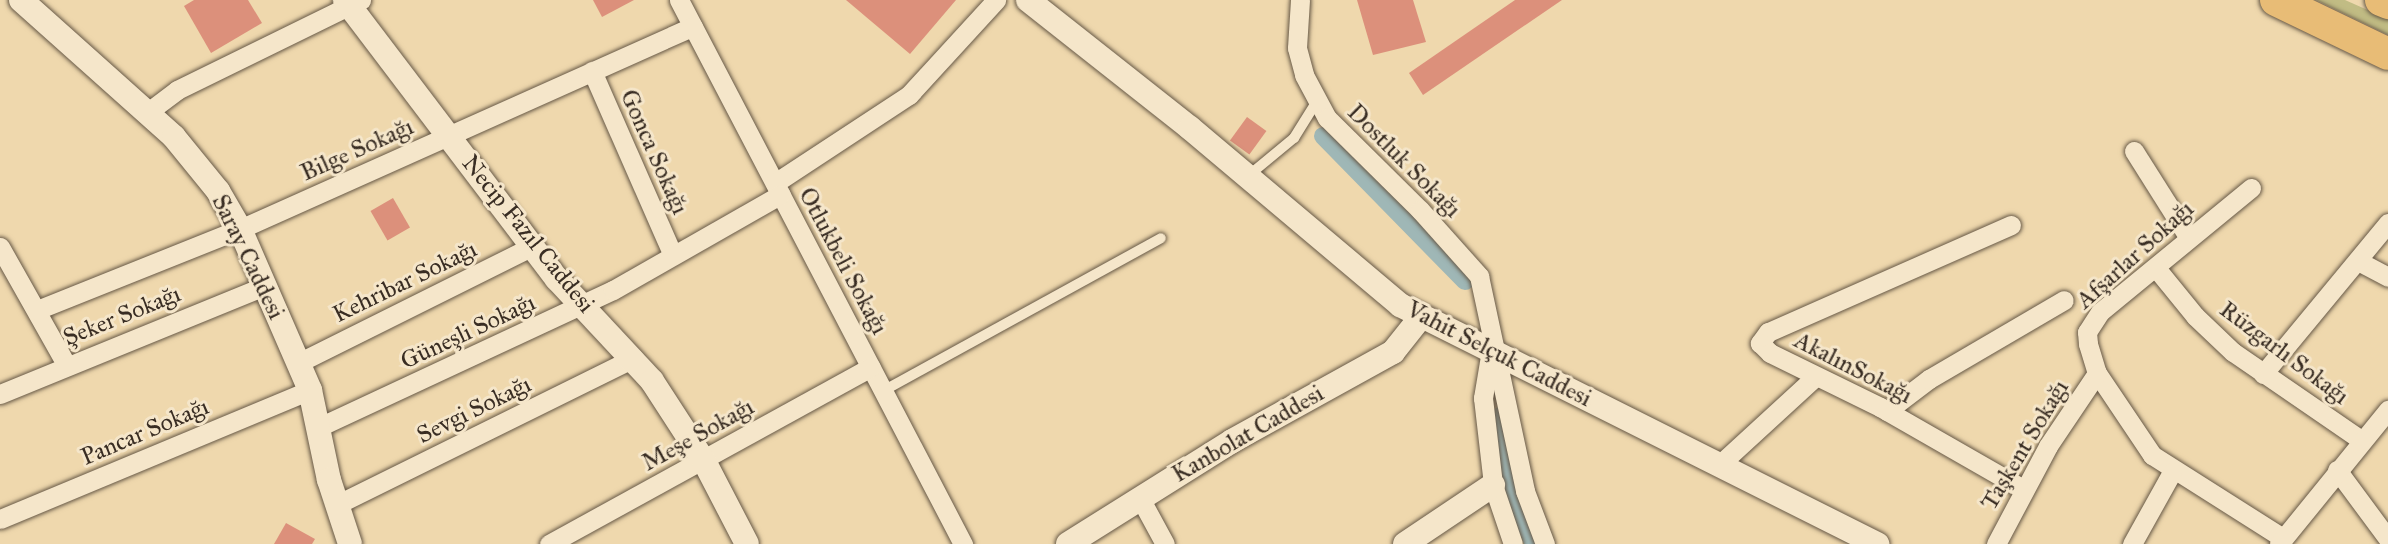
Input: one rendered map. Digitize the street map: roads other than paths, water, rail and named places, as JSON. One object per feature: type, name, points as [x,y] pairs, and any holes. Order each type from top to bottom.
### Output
[{"type":"highway","points":[[2276,0],[2388,54]]},
{"type":"highway","points":[[2381,0],[2388,3]]},
{"type":"street","name":"Saray Caddesi","points":[[21,0],[148,112],[194,160],[240,229],[310,390],[336,505],[350,544]]},
{"type":"street","name":"Otlukbeli Sokağı","points":[[679,0],[963,544]]},
{"type":"street","name":"Güneşli Sokağı","points":[[319,428],[582,306],[778,189],[909,95],[996,0]]},
{"type":"street","name":"Vahit Selçuk Caddesi","points":[[1028,0],[1420,318],[1492,349],[1718,466],[1877,544]]},
{"type":"street","name":"Dostluk Sokağı","points":[[1300,0],[1297,48],[1317,100],[1342,135],[1420,210],[1479,276],[1492,349],[1512,415],[1530,510],[1545,544]]},
{"type":"street","points":[[148,112],[177,90],[352,2]]},
{"type":"street","name":"Necip Fazıl Caddesi","points":[[352,2],[533,246],[582,306],[634,358],[704,461],[747,544]]},
{"type":"street","name":"Bilge Sokağı","points":[[37,310],[240,229],[693,26]]},
{"type":"street","name":"Gonca Sokağı","points":[[592,71],[672,253]]},
{"type":"street","points":[[2134,151],[2189,238]]},
{"type":"street","name":"Afşarlar Sokağı","points":[[2251,188],[2091,322],[2088,344],[2098,373],[2141,443],[2172,472],[2281,541]]},
{"type":"street","points":[[2263,374],[2360,262],[2388,223]]},
{"type":"street","name":"AkalınSokağı","points":[[2011,225],[1761,337],[1764,349],[1886,411],[2023,489]]},
{"type":"street","name":"Kehribar Sokağı","points":[[298,363],[533,246]]},
{"type":"street","points":[[0,247],[66,364]]},
{"type":"street","points":[[2360,262],[2388,277]]},
{"type":"street","name":"Rüzgarlı Sokağı","points":[[2156,268],[2212,333],[2263,374],[2361,440]]},
{"type":"street","name":"Şeker Sokağı","points":[[0,394],[66,364],[264,286]]},
{"type":"street","points":[[1886,411],[1929,379],[2064,300]]},
{"type":"street","name":"Kanbolat Caddesi","points":[[1068,544],[1140,498],[1393,352],[1420,318]]},
{"type":"street","name":"Dostluk Sokağı","points":[[1492,349],[1483,398],[1493,485],[1513,544]]},
{"type":"street","name":"Sevgi Sokağı","points":[[336,505],[634,358]]},
{"type":"street","name":"Meşe Sokağı","points":[[549,544],[871,367]]},
{"type":"street","name":"Taşkent Sokağı","points":[[1996,544],[2023,489],[2098,373]]},
{"type":"street","points":[[1718,466],[1815,377]]},
{"type":"street","name":"Pancar Sokağı","points":[[0,519],[310,390]]},
{"type":"street","points":[[2281,541],[2388,410]]},
{"type":"street","points":[[2337,470],[2388,539]]},
{"type":"street","points":[[2132,544],[2172,472]]},
{"type":"street","points":[[1405,544],[1493,485]]},
{"type":"street","points":[[1140,498],[1165,544]]},
{"type":"lane","points":[[1247,176],[1294,138],[1317,100]]},
{"type":"lane","points":[[883,391],[1161,238]]},
{"type":"waterway","points":[[1323,136],[1465,281]]},
{"type":"waterway","points":[[1500,416],[1517,509],[1534,544]]}]
